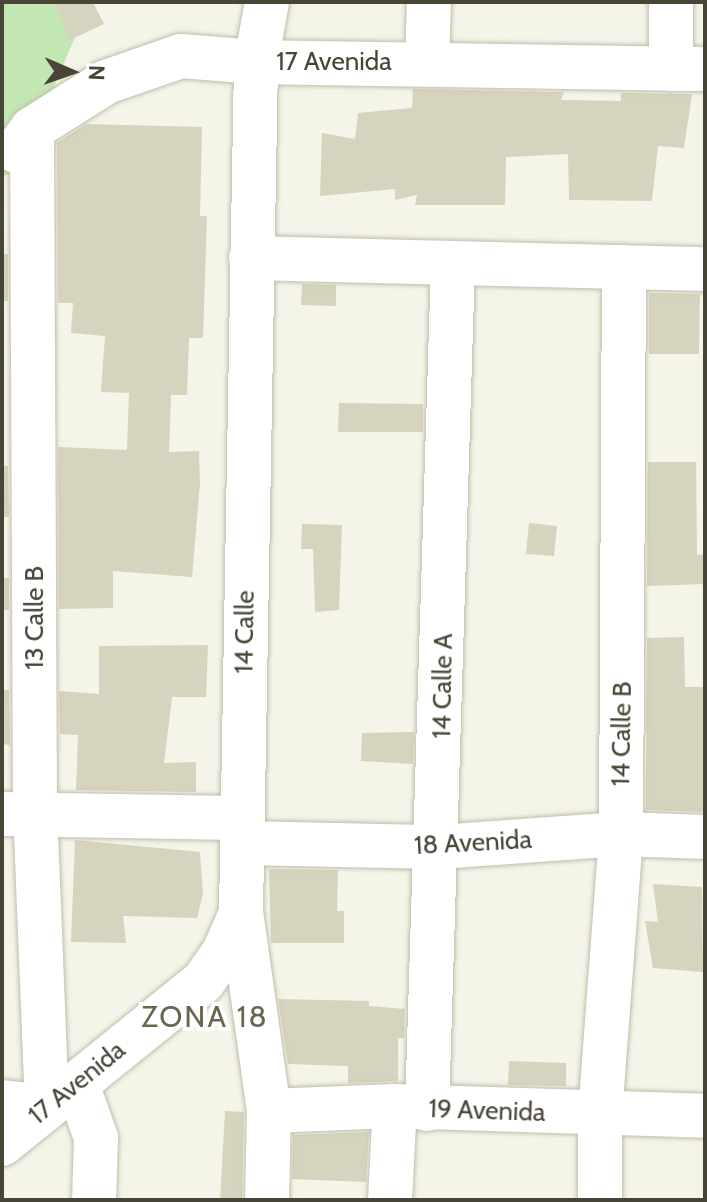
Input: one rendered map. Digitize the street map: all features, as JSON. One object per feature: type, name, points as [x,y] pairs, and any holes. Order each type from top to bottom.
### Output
[{"type":"street","name":"14 Calle","points":[[267,2],[256,62],[241,913],[269,1111],[267,1200]]},
{"type":"street","points":[[427,62],[429,2]]},
{"type":"street","points":[[671,2],[688,69]]},
{"type":"street","name":"17 Avenida","points":[[2,168],[32,129],[106,82],[181,56],[256,62],[427,62],[688,69]]},
{"type":"street","name":"13 Calle B","points":[[32,129],[18,460],[19,814],[62,1096],[96,1138],[94,1200]]},
{"type":"street","points":[[251,258],[705,269]]},
{"type":"street","name":"14 Calle A","points":[[390,1200],[411,1108],[439,847],[453,263]]},
{"type":"street","name":"14 Calle B","points":[[600,1200],[600,1115],[621,834],[624,267]]},
{"type":"street","name":"18 Avenida","points":[[19,814],[439,847],[621,834],[705,837]]},
{"type":"street","name":"17 Avenida","points":[[2,1144],[203,982],[224,952],[241,913]]},
{"type":"street","points":[[2,1102],[62,1096]]},
{"type":"street","name":"19 Avenida","points":[[269,1111],[411,1108],[705,1116]]},
{"type":"green space","points":[[2,2],[90,2],[17,173],[2,176]]},
{"type":"building","points":[[54,2],[93,2],[104,24],[70,40]]},
{"type":"building","points":[[413,89],[564,92],[561,100],[621,101],[621,93],[692,94],[684,148],[658,146],[652,201],[569,200],[568,154],[506,157],[505,205],[415,205],[417,195],[395,200],[395,189],[320,196],[322,133],[355,139],[358,113],[412,108]]},
{"type":"building","points":[[86,124],[202,127],[200,216],[207,216],[203,338],[189,338],[187,395],[171,395],[169,452],[199,451],[200,484],[192,577],[113,571],[113,608],[59,609],[58,447],[127,450],[129,393],[101,392],[105,336],[71,333],[73,303],[58,303],[57,143]]},
{"type":"building","points":[[2,254],[8,254],[8,301],[2,301]]},
{"type":"building","points":[[302,284],[336,285],[336,306],[301,305]]},
{"type":"building","points":[[649,293],[700,294],[699,354],[649,354]]},
{"type":"building","points":[[339,403],[423,404],[423,432],[338,432]]},
{"type":"building","points":[[648,462],[696,462],[697,555],[704,554],[705,584],[647,586]]},
{"type":"building","points":[[2,465],[8,466],[9,517],[2,517]]},
{"type":"building","points":[[529,523],[557,526],[554,556],[526,554]]},
{"type":"building","points":[[302,524],[342,525],[339,610],[315,612],[313,549],[301,549]]},
{"type":"building","points":[[2,578],[9,578],[9,610],[2,610]]},
{"type":"building","points":[[684,637],[685,687],[705,687],[705,812],[646,810],[647,638]]},
{"type":"building","points":[[208,645],[206,697],[172,697],[164,763],[196,762],[196,792],[76,790],[78,735],[60,734],[59,691],[99,694],[99,646]]},
{"type":"building","points":[[2,690],[9,690],[10,745],[2,744]]},
{"type":"building","points":[[414,732],[413,764],[361,761],[362,733]]},
{"type":"building","points":[[75,840],[200,852],[203,894],[197,918],[123,916],[126,943],[71,942]]},
{"type":"building","points":[[269,869],[338,870],[337,911],[344,911],[344,943],[271,943]]},
{"type":"building","points":[[653,884],[702,887],[703,972],[653,968],[645,921],[658,922]]},
{"type":"building","points":[[278,999],[369,1001],[369,1006],[405,1009],[404,1038],[398,1038],[398,1081],[348,1083],[348,1066],[288,1064]]},
{"type":"building","points":[[509,1061],[566,1063],[566,1086],[508,1085]]},
{"type":"building","points":[[225,1111],[244,1112],[242,1200],[220,1200]]},
{"type":"building","points":[[369,1132],[366,1182],[292,1179],[293,1135]]},
{"type":"district","name":"ZONA 18","points":[[205,1017]]}]
